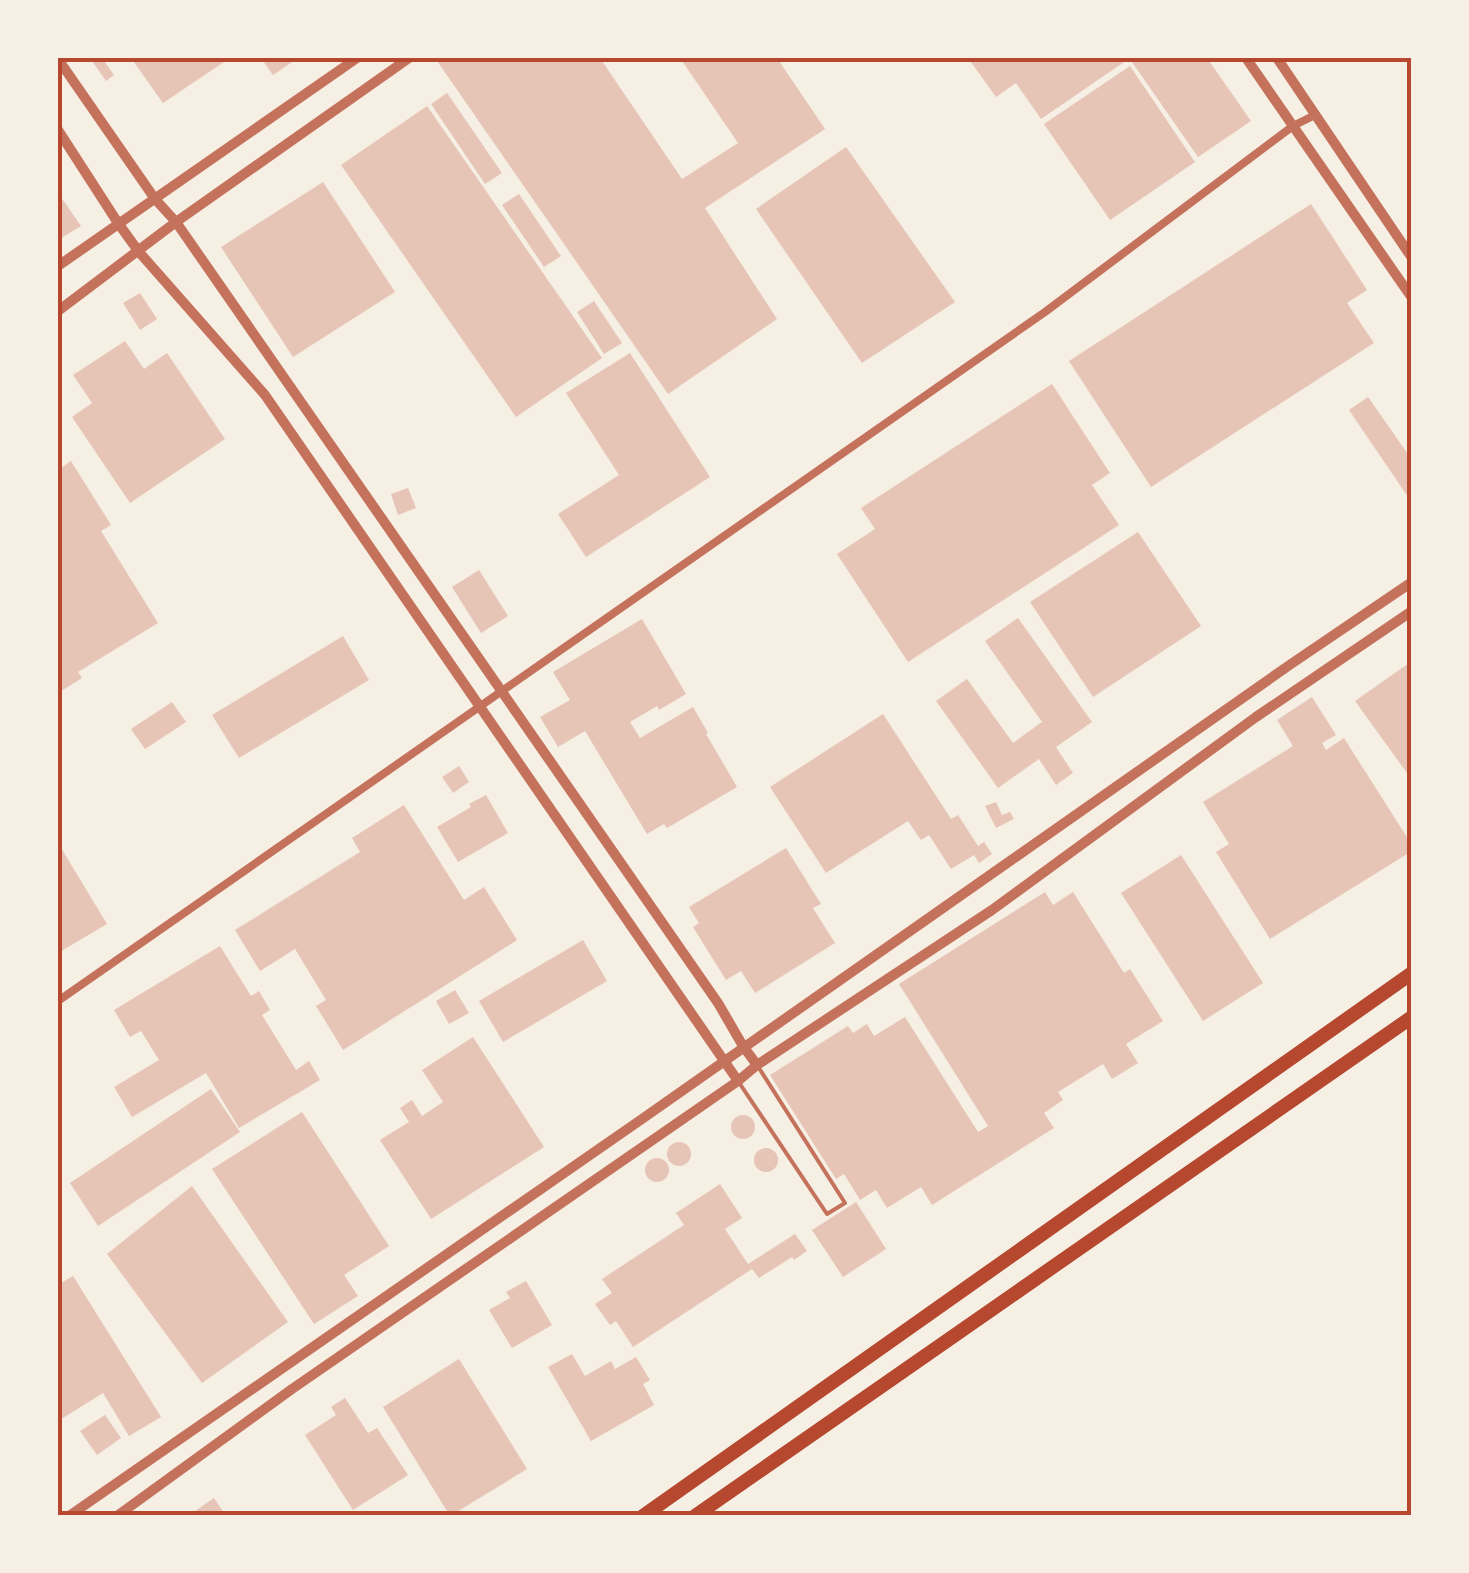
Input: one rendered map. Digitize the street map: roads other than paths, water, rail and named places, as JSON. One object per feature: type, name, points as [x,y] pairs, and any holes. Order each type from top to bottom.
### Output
[{"type":"highway","points":[[642,1516],[1412,973]]},
{"type":"highway","points":[[696,1516],[1412,1017]]},
{"type":"street","points":[[58,266],[357,58]]},
{"type":"street","points":[[58,311],[176,222],[409,58]]},
{"type":"street","points":[[1246,58],[1412,298]]},
{"type":"street","points":[[1276,58],[1412,258]]},
{"type":"street","points":[[58,59],[154,199],[176,222],[757,1065]]},
{"type":"street","points":[[58,1001],[1044,312],[1293,126],[1316,115]]},
{"type":"street","points":[[58,130],[139,252],[265,395],[738,1081]]},
{"type":"street","points":[[69,1516],[1412,582]]},
{"type":"street","points":[[117,1516],[292,1389],[757,1065],[992,910],[1256,717],[1412,611]]},
{"type":"lane","points":[[738,1081],[827,1214],[844,1203],[757,1065]]}]
